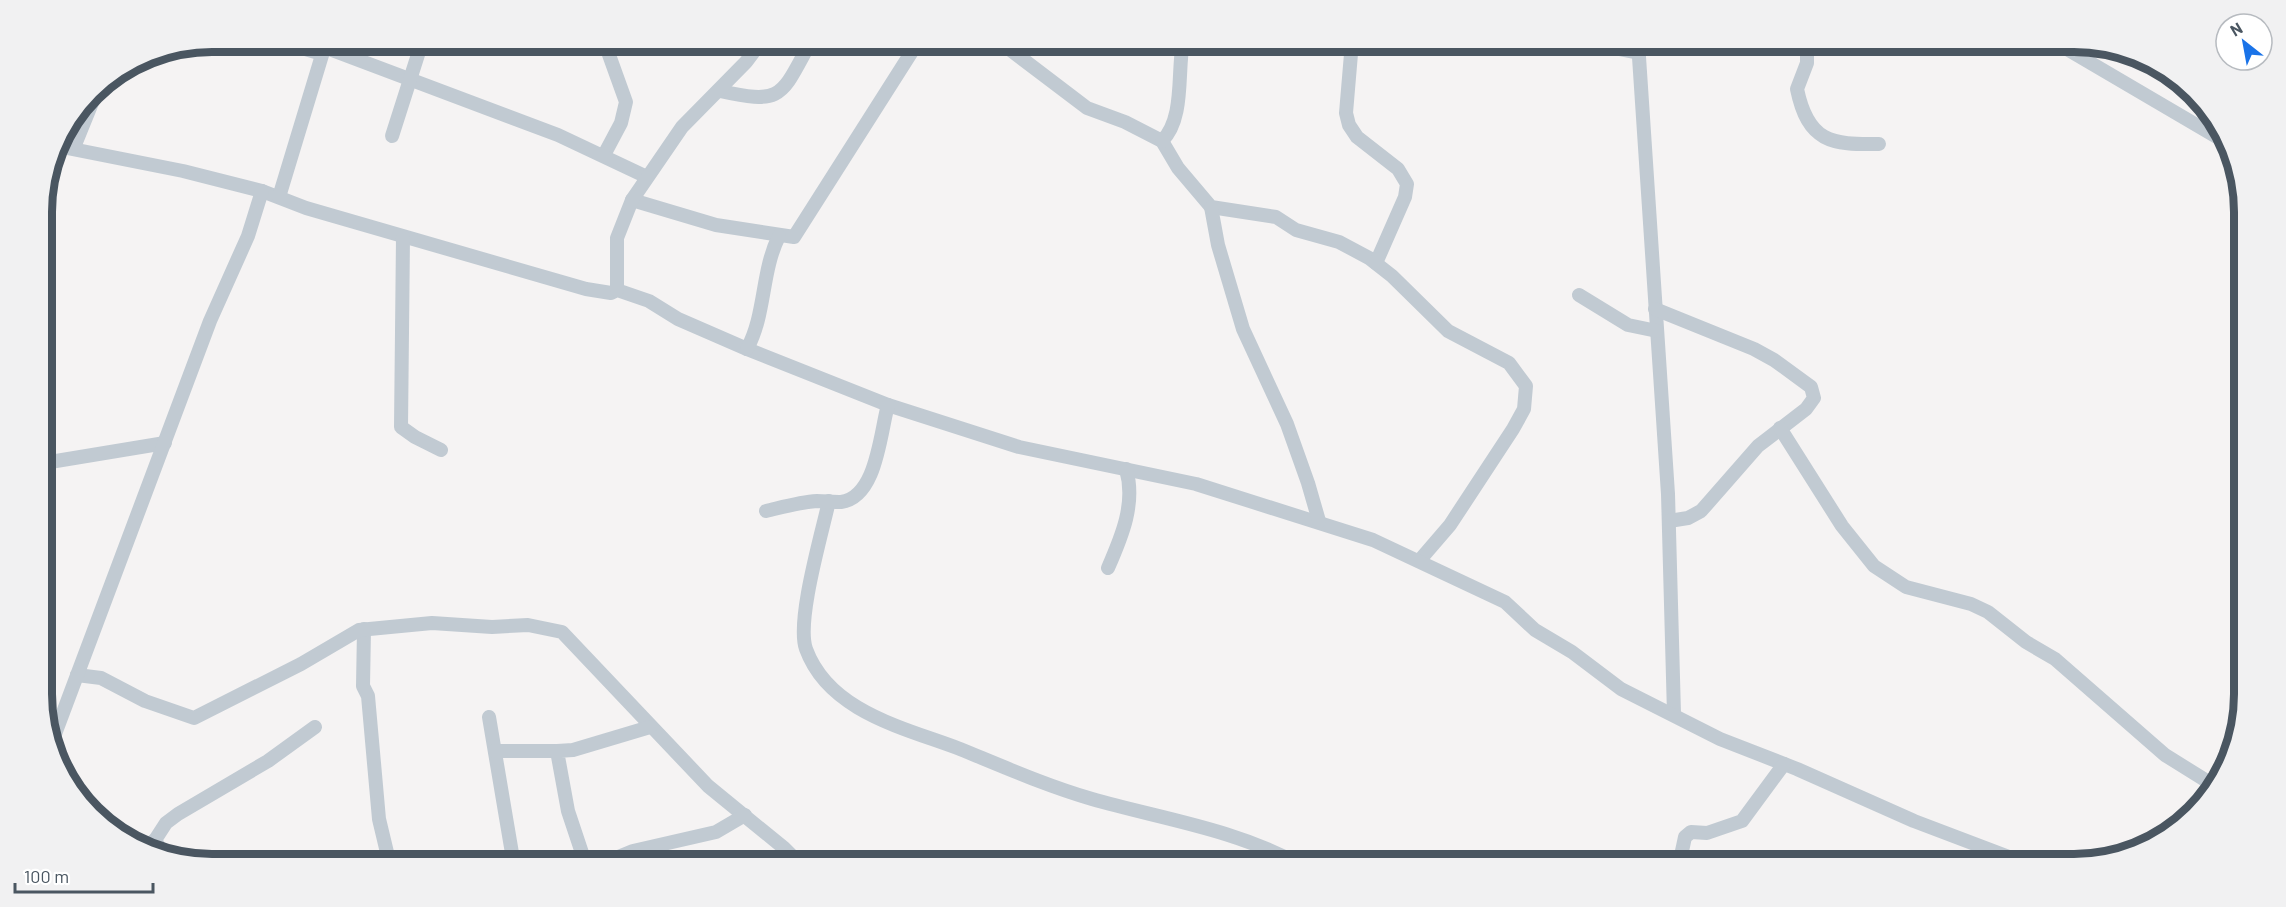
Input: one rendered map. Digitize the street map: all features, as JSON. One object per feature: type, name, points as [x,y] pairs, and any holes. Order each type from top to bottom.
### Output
[{"type":"street","points":[[279,197],[323,52]]},
{"type":"street","points":[[336,52],[409,77],[604,155],[646,177]]},
{"type":"street","points":[[392,136],[418,52]]},
{"type":"street","points":[[604,155],[621,123],[626,102],[608,52]]},
{"type":"street","points":[[617,290],[617,238],[632,200],[682,127],[720,91],[753,52]]},
{"type":"street","points":[[720,91],[768,98],[783,89],[805,52]]},
{"type":"street","points":[[632,200],[716,225],[794,237],[912,52]]},
{"type":"street","points":[[1013,52],[1087,108],[1125,122],[1162,141],[1178,168],[1211,207],[1218,244],[1243,329],[1287,424],[1319,521]]},
{"type":"street","points":[[1162,141],[1169,134],[1173,119],[1183,52]]},
{"type":"street","points":[[1351,52],[1346,112],[1349,125],[1357,137],[1398,169],[1407,184],[1405,196],[1376,263]]},
{"type":"street","points":[[1638,52],[1669,521],[1674,714]]},
{"type":"street","points":[[1807,52],[1808,63],[1797,89],[1799,100],[1812,124],[1827,140],[1838,144],[1878,144]]},
{"type":"street","points":[[2072,52],[2213,135]]},
{"type":"street","points":[[74,147],[88,112]]},
{"type":"street","points":[[67,147],[262,191],[289,203],[586,289],[611,293],[617,290],[649,301],[678,319],[747,349],[888,405],[1019,447],[1196,484],[1319,521],[1373,540],[1505,602],[1535,630],[1572,652],[1621,689],[1720,739],[1784,764],[1914,821],[2001,854]]},
{"type":"street","points":[[57,729],[210,321],[248,236],[262,191]]},
{"type":"street","points":[[1211,207],[1276,217],[1296,230],[1339,242],[1376,263],[1448,331],[1509,363],[1526,386],[1524,409],[1513,429],[1450,525],[1419,561]]},
{"type":"street","points":[[747,349],[756,332],[768,266],[779,236]]},
{"type":"street","points":[[403,237],[401,427],[441,450]]},
{"type":"street","points":[[1579,295],[1628,325],[1657,332]]},
{"type":"street","points":[[1655,309],[1774,360],[1811,387],[1814,398],[1806,409],[1780,428],[1743,461],[1701,511],[1688,518],[1669,521]]},
{"type":"street","points":[[766,511],[800,503],[848,500],[869,480],[888,405]]},
{"type":"street","points":[[1780,428],[1842,526],[1883,573],[1905,587],[1971,604],[1988,612],[2026,642],[2055,659],[2165,754],[2207,781]]},
{"type":"street","points":[[52,462],[165,443]]},
{"type":"street","points":[[1108,568],[1122,537],[1128,514],[1131,485],[1126,469]]},
{"type":"street","points":[[829,501],[805,611],[805,646],[813,665],[836,693],[891,725],[959,749],[1046,785],[1221,832],[1274,854]]},
{"type":"street","points":[[77,675],[101,678],[145,701],[194,718],[302,664],[337,641],[364,629],[432,623],[492,627],[528,625],[562,632],[708,786],[789,854]]},
{"type":"street","points":[[364,629],[363,686],[368,696],[379,819],[387,854]]},
{"type":"street","points":[[489,717],[512,854]]},
{"type":"street","points":[[152,842],[166,823],[178,814],[268,760],[315,727]]},
{"type":"street","points":[[495,751],[573,750],[650,727]]},
{"type":"street","points":[[557,751],[568,811],[582,854]]},
{"type":"street","points":[[1681,854],[1685,837],[1691,832],[1707,833],[1743,821],[1784,764]]},
{"type":"street","points":[[626,854],[716,832],[745,815]]}]
